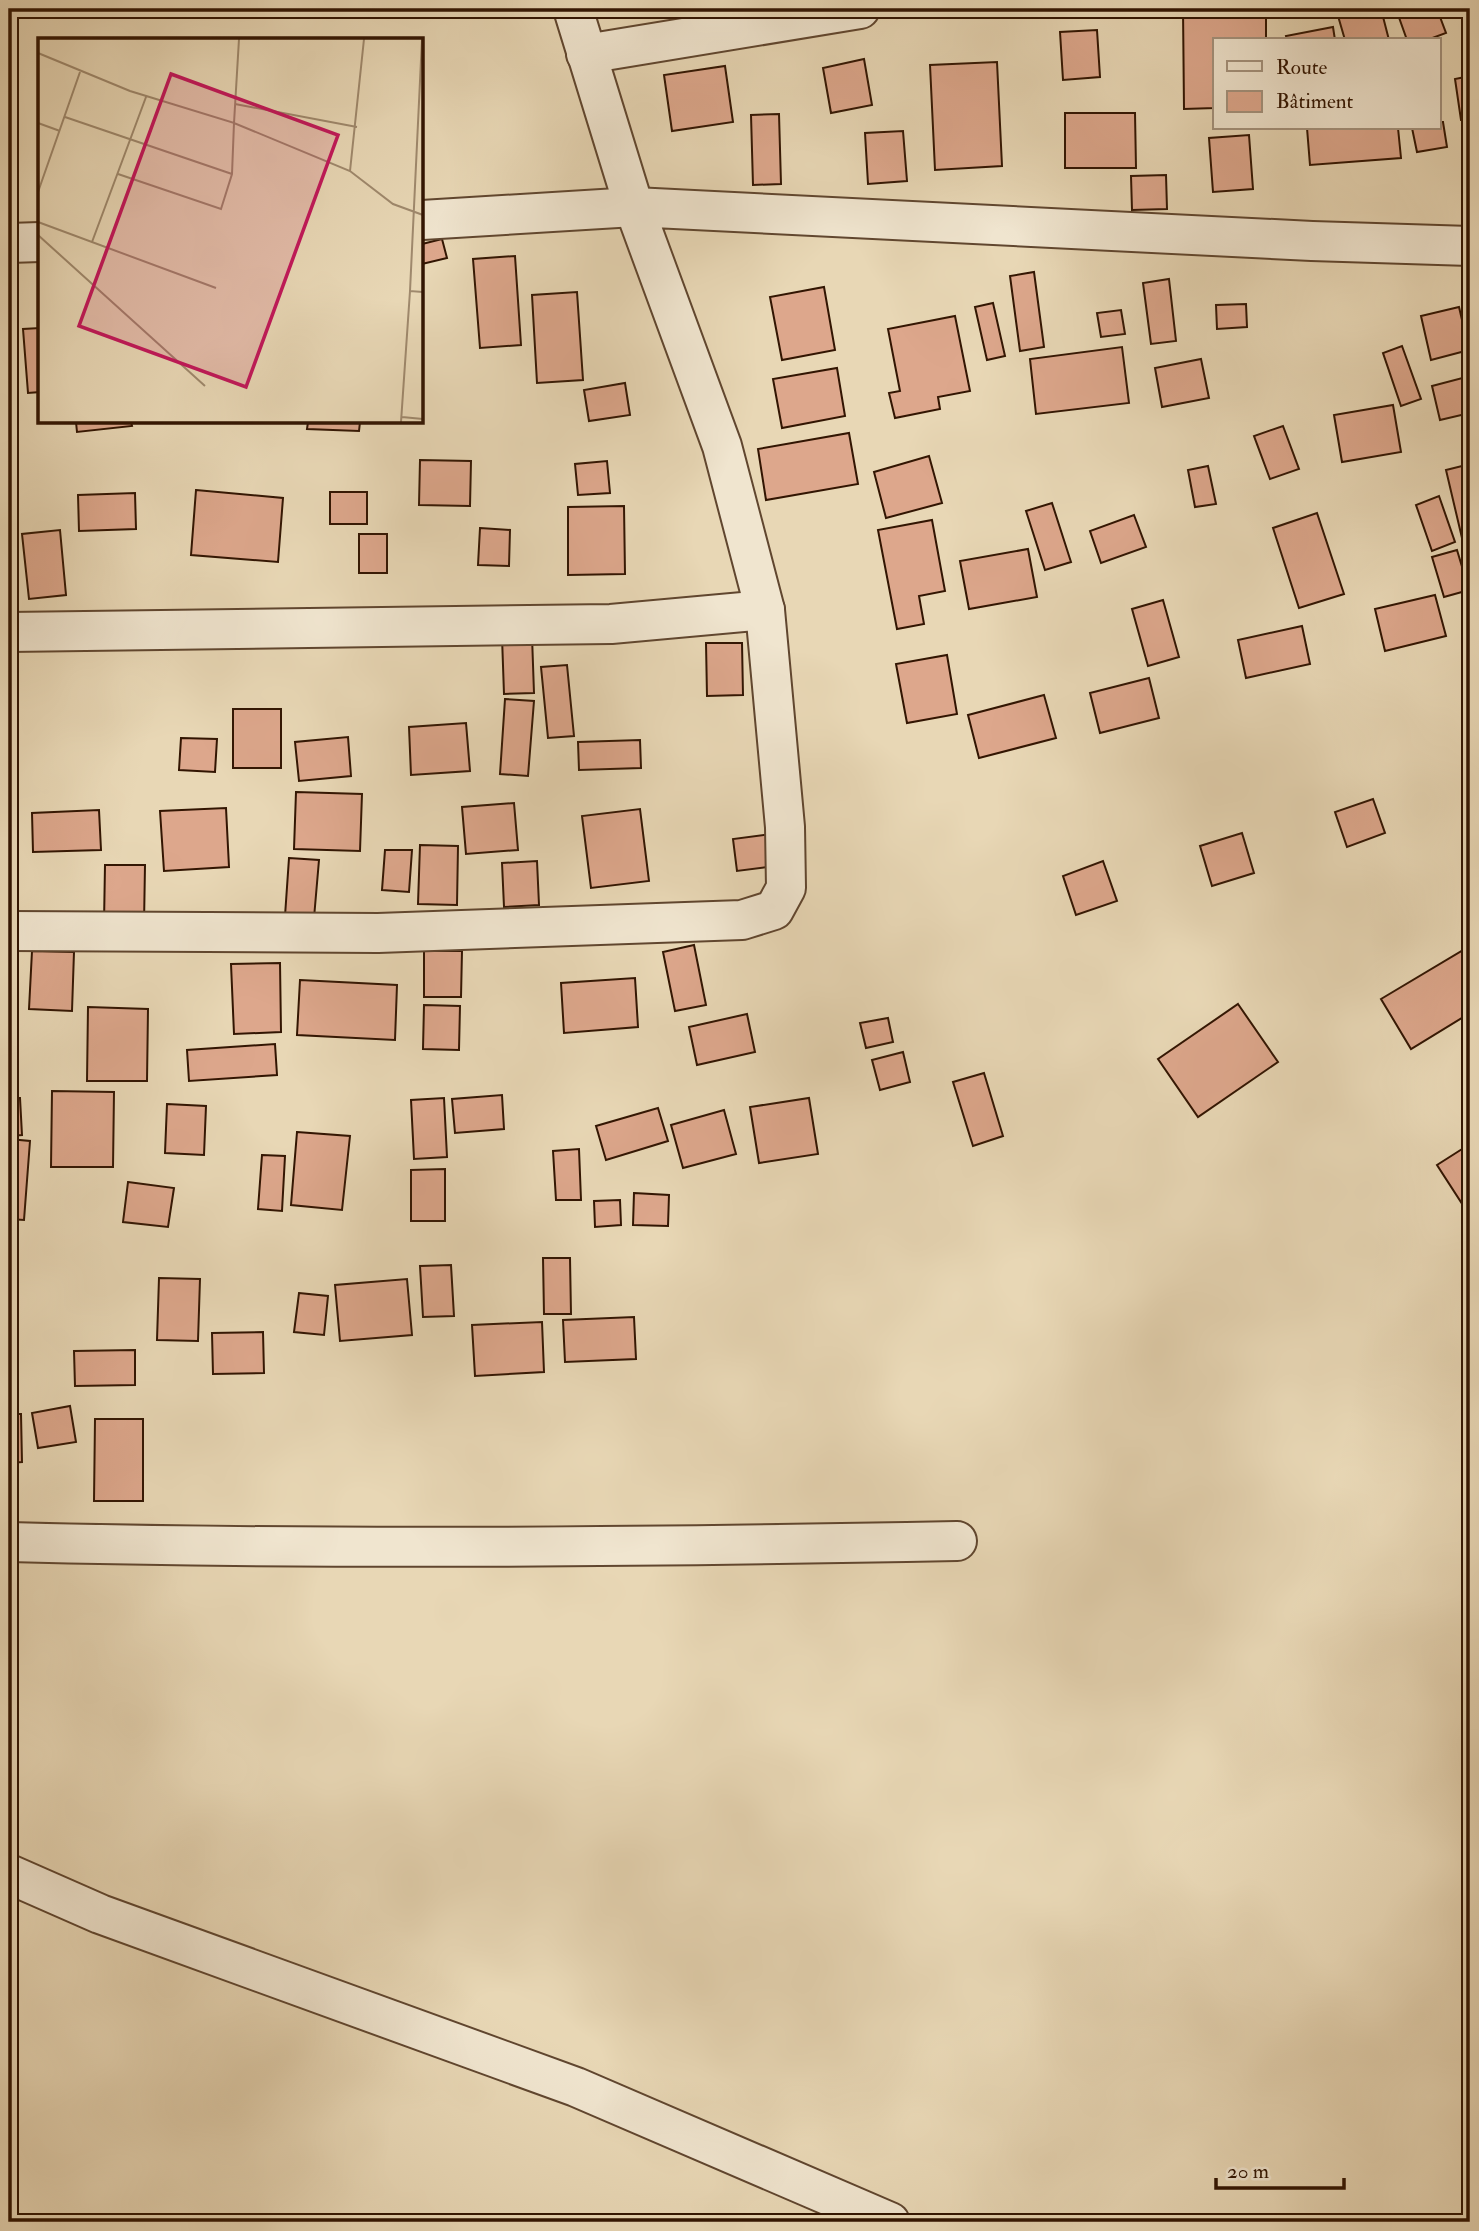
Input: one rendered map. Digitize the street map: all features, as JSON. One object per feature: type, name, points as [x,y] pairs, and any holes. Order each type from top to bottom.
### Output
[{"type":"street","points":[[9,931],[392,932],[742,920],[774,910],[786,888],[785,827],[765,610],[722,446],[634,207],[573,9]]},
{"type":"street","points":[[586,54],[860,9]]},
{"type":"street","points":[[424,220],[634,207],[1312,241],[1470,246]]},
{"type":"street","points":[[9,243],[38,242]]},
{"type":"street","points":[[9,632],[611,624],[765,610]]},
{"type":"street","points":[[9,1542],[174,1546],[621,1548],[957,1541]]},
{"type":"street","points":[[9,1874],[100,1914],[576,2087],[890,2222]]},
{"type":"building","points":[[1183,9],[1266,9],[1266,38],[1213,38],[1213,108],[1184,109]]},
{"type":"building","points":[[1336,9],[1381,9],[1388,38],[1344,38]]},
{"type":"building","points":[[1396,9],[1437,9],[1446,33],[1432,38],[1406,38]]},
{"type":"building","points":[[1333,27],[1335,38],[1286,38]]},
{"type":"building","points":[[1097,30],[1100,77],[1063,80],[1060,32]]},
{"type":"building","points":[[864,59],[872,105],[831,113],[823,68]]},
{"type":"building","points":[[997,62],[1002,166],[935,170],[930,65]]},
{"type":"building","points":[[725,66],[733,122],[672,131],[664,75]]},
{"type":"building","points":[[1470,76],[1470,119],[1461,120],[1455,79]]},
{"type":"building","points":[[1065,113],[1135,113],[1136,168],[1065,168]]},
{"type":"building","points":[[779,114],[781,184],[753,185],[751,115]]},
{"type":"building","points":[[1440,122],[1443,122],[1447,147],[1417,152],[1412,130],[1440,130]]},
{"type":"building","points":[[1307,130],[1398,130],[1401,158],[1310,165]]},
{"type":"building","points":[[903,131],[907,181],[868,184],[865,133]]},
{"type":"building","points":[[1249,135],[1253,189],[1213,192],[1209,138]]},
{"type":"building","points":[[1166,175],[1167,209],[1132,210],[1131,176]]},
{"type":"building","points":[[442,239],[447,258],[424,264],[424,244]]},
{"type":"building","points":[[515,256],[521,345],[480,348],[473,259]]},
{"type":"building","points":[[1034,272],[1044,347],[1020,351],[1010,276]]},
{"type":"building","points":[[1169,279],[1176,341],[1151,344],[1143,283]]},
{"type":"building","points":[[824,287],[835,350],[782,360],[770,297]]},
{"type":"building","points":[[577,292],[583,380],[537,383],[532,295]]},
{"type":"building","points":[[993,303],[1005,356],[987,360],[975,307]]},
{"type":"building","points":[[1246,304],[1247,327],[1217,329],[1216,305]]},
{"type":"building","points":[[1459,307],[1469,350],[1431,360],[1421,316]]},
{"type":"building","points":[[1121,310],[1125,334],[1101,337],[1097,313]]},
{"type":"building","points":[[955,316],[970,391],[938,397],[940,409],[895,418],[889,393],[900,391],[888,329]]},
{"type":"building","points":[[38,328],[38,392],[28,393],[23,329]]},
{"type":"building","points":[[1402,346],[1421,399],[1401,406],[1383,353]]},
{"type":"building","points":[[1122,347],[1129,403],[1036,414],[1030,359]]},
{"type":"building","points":[[1201,359],[1209,398],[1162,407],[1155,368]]},
{"type":"building","points":[[837,368],[845,416],[782,428],[773,379]]},
{"type":"building","points":[[1470,376],[1470,413],[1440,420],[1432,386]]},
{"type":"building","points":[[625,383],[630,415],[589,421],[584,390]]},
{"type":"building","points":[[1393,405],[1401,452],[1342,462],[1334,415]]},
{"type":"building","points":[[76,424],[132,426],[77,432]]},
{"type":"building","points":[[308,424],[360,424],[359,431],[307,429]]},
{"type":"building","points":[[1283,426],[1299,469],[1270,479],[1254,436]]},
{"type":"building","points":[[849,433],[858,484],[766,500],[758,449]]},
{"type":"building","points":[[929,456],[942,503],[886,518],[874,472]]},
{"type":"building","points":[[420,460],[471,461],[470,506],[419,505]]},
{"type":"building","points":[[607,461],[610,493],[578,495],[575,464]]},
{"type":"building","points":[[1470,464],[1470,554],[1466,555],[1446,470]]},
{"type":"building","points":[[1208,466],[1216,504],[1195,507],[1188,470]]},
{"type":"building","points":[[196,490],[283,498],[278,562],[191,555]]},
{"type":"building","points":[[330,492],[367,492],[367,524],[330,524]]},
{"type":"building","points":[[135,493],[136,529],[79,531],[78,495]]},
{"type":"building","points":[[1439,496],[1455,542],[1432,551],[1416,505]]},
{"type":"building","points":[[1052,503],[1071,562],[1045,570],[1026,511]]},
{"type":"building","points":[[624,506],[625,574],[568,575],[568,507]]},
{"type":"building","points":[[1317,513],[1344,594],[1299,608],[1273,528]]},
{"type":"building","points":[[1134,515],[1146,547],[1101,563],[1090,531]]},
{"type":"building","points":[[932,520],[945,591],[919,596],[924,624],[897,629],[878,530]]},
{"type":"building","points":[[480,528],[510,530],[509,566],[478,565]]},
{"type":"building","points":[[60,530],[66,595],[29,599],[22,534]]},
{"type":"building","points":[[359,534],[387,534],[387,573],[359,573]]},
{"type":"building","points":[[1028,549],[1037,597],[969,609],[960,561]]},
{"type":"building","points":[[1457,550],[1469,590],[1444,597],[1432,557]]},
{"type":"building","points":[[1435,595],[1446,636],[1385,651],[1375,609]]},
{"type":"building","points":[[1163,600],[1179,657],[1148,666],[1132,609]]},
{"type":"building","points":[[1302,626],[1310,664],[1246,678],[1238,640]]},
{"type":"building","points":[[532,636],[534,693],[504,694],[502,637]]},
{"type":"building","points":[[706,643],[742,643],[743,695],[707,696]]},
{"type":"building","points":[[947,655],[957,714],[907,723],[896,664]]},
{"type":"building","points":[[567,665],[574,736],[548,738],[541,667]]},
{"type":"building","points":[[1149,678],[1159,718],[1100,733],[1090,693]]},
{"type":"building","points":[[1044,695],[1056,738],[979,758],[968,715]]},
{"type":"building","points":[[505,699],[534,701],[528,776],[500,774]]},
{"type":"building","points":[[233,709],[281,709],[281,768],[233,768]]},
{"type":"building","points":[[466,723],[470,771],[411,775],[409,727]]},
{"type":"building","points":[[348,737],[351,776],[299,781],[295,742]]},
{"type":"building","points":[[181,738],[217,739],[215,772],[179,770]]},
{"type":"building","points":[[640,740],[641,768],[579,770],[578,742]]},
{"type":"building","points":[[296,792],[362,794],[360,851],[294,849]]},
{"type":"building","points":[[1373,799],[1385,833],[1347,847],[1335,812]]},
{"type":"building","points":[[514,803],[518,850],[466,854],[462,807]]},
{"type":"building","points":[[226,808],[229,867],[164,871],[160,811]]},
{"type":"building","points":[[640,809],[649,881],[591,888],[582,816]]},
{"type":"building","points":[[99,810],[101,850],[33,852],[32,813]]},
{"type":"building","points":[[1242,833],[1254,873],[1212,886],[1200,846]]},
{"type":"building","points":[[771,834],[775,866],[737,871],[733,839]]},
{"type":"building","points":[[420,845],[458,846],[457,905],[418,904]]},
{"type":"building","points":[[385,850],[412,850],[409,892],[382,890]]},
{"type":"building","points":[[289,858],[319,860],[314,918],[285,916]]},
{"type":"building","points":[[537,861],[539,905],[504,907],[502,863]]},
{"type":"building","points":[[1103,861],[1117,901],[1076,915],[1063,876]]},
{"type":"building","points":[[105,865],[145,865],[144,924],[104,923]]},
{"type":"building","points":[[694,945],[706,1005],[675,1011],[663,952]]},
{"type":"building","points":[[1465,949],[1470,959],[1470,1013],[1411,1049],[1381,999]]},
{"type":"building","points":[[32,951],[74,952],[72,1011],[29,1009]]},
{"type":"building","points":[[424,951],[462,951],[461,997],[424,997]]},
{"type":"building","points":[[280,963],[281,1032],[234,1034],[231,964]]},
{"type":"building","points":[[9,968],[17,969],[15,1021],[9,1020]]},
{"type":"building","points":[[635,978],[638,1027],[564,1033],[561,983]]},
{"type":"building","points":[[300,980],[397,985],[395,1040],[297,1035]]},
{"type":"building","points":[[1238,1004],[1278,1062],[1198,1117],[1158,1059]]},
{"type":"building","points":[[424,1005],[460,1006],[459,1050],[423,1049]]},
{"type":"building","points":[[88,1007],[148,1009],[147,1081],[87,1081]]},
{"type":"building","points":[[747,1014],[755,1052],[697,1065],[689,1027]]},
{"type":"building","points":[[888,1018],[893,1042],[866,1048],[860,1023]]},
{"type":"building","points":[[275,1044],[277,1075],[189,1081],[187,1050]]},
{"type":"building","points":[[903,1052],[910,1082],[880,1090],[872,1060]]},
{"type":"building","points":[[984,1073],[1003,1136],[973,1146],[953,1082]]},
{"type":"building","points":[[52,1091],[114,1092],[113,1167],[51,1167]]},
{"type":"building","points":[[502,1095],[504,1129],[455,1133],[452,1099]]},
{"type":"building","points":[[9,1098],[20,1098],[22,1135],[9,1136]]},
{"type":"building","points":[[444,1098],[447,1157],[414,1159],[411,1100]]},
{"type":"building","points":[[809,1098],[818,1154],[759,1163],[750,1107]]},
{"type":"building","points":[[167,1104],[206,1106],[204,1155],[165,1153]]},
{"type":"building","points":[[658,1108],[668,1141],[606,1160],[596,1126]]},
{"type":"building","points":[[724,1110],[736,1154],[683,1168],[671,1125]]},
{"type":"building","points":[[297,1132],[350,1136],[342,1210],[291,1205]]},
{"type":"building","points":[[9,1139],[30,1141],[24,1220],[9,1219]]},
{"type":"building","points":[[1470,1144],[1470,1216],[1437,1165]]},
{"type":"building","points":[[579,1149],[581,1200],[556,1200],[553,1151]]},
{"type":"building","points":[[262,1155],[285,1156],[282,1211],[258,1209]]},
{"type":"building","points":[[445,1169],[445,1221],[411,1221],[411,1170]]},
{"type":"building","points":[[128,1182],[174,1188],[168,1227],[123,1222]]},
{"type":"building","points":[[634,1193],[669,1195],[668,1226],[633,1225]]},
{"type":"building","points":[[620,1200],[621,1225],[595,1227],[594,1201]]},
{"type":"building","points":[[543,1258],[570,1258],[571,1314],[544,1314]]},
{"type":"building","points":[[451,1265],[454,1316],[423,1317],[420,1266]]},
{"type":"building","points":[[9,1270],[18,1271],[15,1332],[9,1331]]},
{"type":"building","points":[[159,1278],[200,1279],[198,1341],[157,1340]]},
{"type":"building","points":[[407,1279],[412,1335],[340,1341],[335,1285]]},
{"type":"building","points":[[299,1293],[328,1296],[324,1335],[294,1332]]},
{"type":"building","points":[[634,1317],[636,1359],[565,1362],[563,1320]]},
{"type":"building","points":[[542,1322],[544,1372],[475,1376],[472,1325]]},
{"type":"building","points":[[263,1332],[264,1373],[213,1374],[212,1333]]},
{"type":"building","points":[[135,1350],[135,1385],[75,1386],[74,1351]]},
{"type":"building","points":[[70,1406],[76,1442],[38,1448],[32,1413]]},
{"type":"building","points":[[9,1414],[21,1414],[22,1462],[9,1463]]},
{"type":"building","points":[[95,1419],[143,1419],[143,1501],[94,1501]]}]
